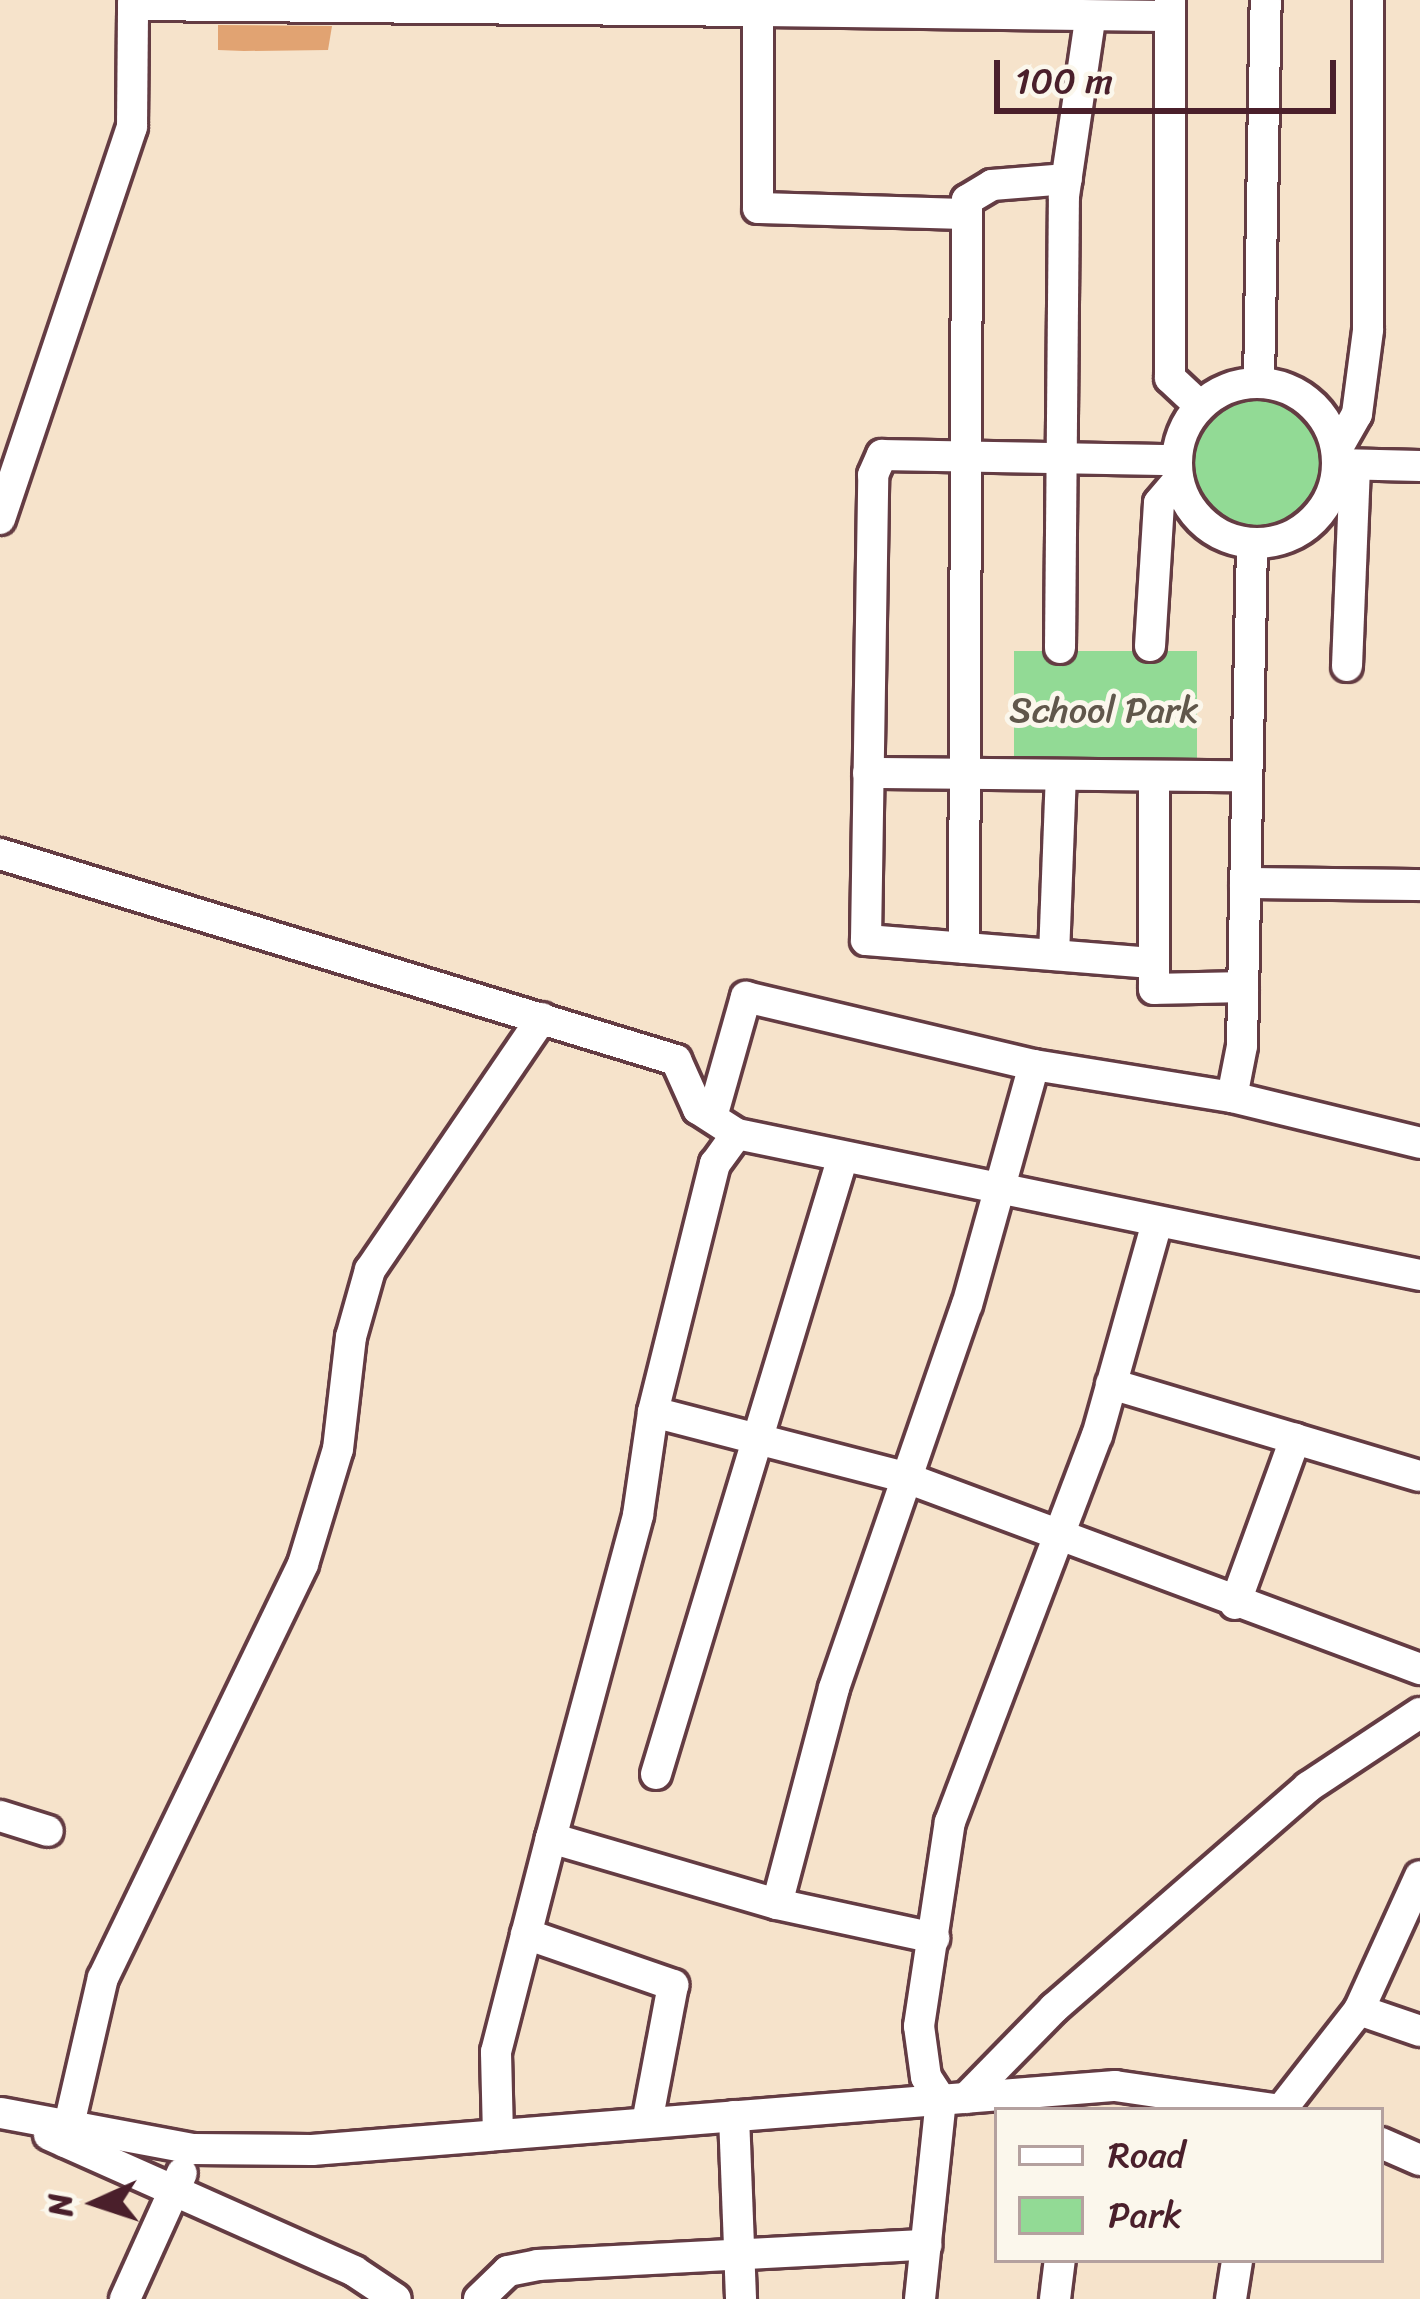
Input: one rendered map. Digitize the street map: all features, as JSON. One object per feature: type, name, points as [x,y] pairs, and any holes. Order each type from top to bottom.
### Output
[{"type":"street","points":[[1259,383],[1266,0]]},
{"type":"street","points":[[1177,470],[1208,527],[1252,543],[1283,540],[1314,521],[1343,459],[1357,414],[1368,330],[1368,0]]},
{"type":"street","points":[[0,519],[132,127],[133,2],[1090,20],[1170,8],[1170,378],[1200,406]]},
{"type":"street","points":[[758,11],[758,208],[966,214]]},
{"type":"street","points":[[1060,648],[1067,179],[1090,20]]},
{"type":"street","points":[[964,948],[966,214],[978,188],[1067,179]]},
{"type":"street","points":[[1150,646],[1160,503],[1200,406],[1223,389],[1259,383],[1307,400],[1343,459],[1347,666]]},
{"type":"street","points":[[1153,963],[866,940],[873,475],[882,455],[1062,458],[1177,470]]},
{"type":"street","points":[[1343,459],[1420,466]]},
{"type":"street","points":[[1232,1097],[1243,987],[1252,543]]},
{"type":"street","points":[[868,772],[1247,776]]},
{"type":"street","points":[[1054,955],[1061,775]]},
{"type":"street","points":[[1154,776],[1154,989],[1243,987]]},
{"type":"street","points":[[0,854],[676,1060],[698,1108],[724,1126],[842,1160],[1420,1275]]},
{"type":"street","points":[[1245,883],[1420,885]]},
{"type":"street","points":[[498,2135],[496,2052],[638,1515],[653,1412],[724,1126],[746,997],[1034,1064],[1232,1097],[1420,1143]]},
{"type":"street","points":[[66,2133],[103,1978],[303,1564],[338,1449],[351,1337],[370,1270],[542,1018]]},
{"type":"street","points":[[777,1904],[834,1688],[967,1305],[1034,1064]]},
{"type":"street","points":[[656,1774],[762,1440],[842,1160]]},
{"type":"street","points":[[954,2099],[926,2077],[920,2026],[950,1822],[1111,1384],[1157,1222]]},
{"type":"street","points":[[1111,1384],[1420,1476]]},
{"type":"street","points":[[653,1412],[904,1477],[1420,1669]]},
{"type":"street","points":[[1235,1604],[1295,1439]]},
{"type":"street","points":[[920,2299],[954,2099],[1308,1787],[1420,1713]]},
{"type":"street","points":[[0,1816],[48,1831]]},
{"type":"street","points":[[551,1838],[777,1904],[934,1938]]},
{"type":"street","points":[[1282,2107],[1360,2009],[1420,1876]]},
{"type":"street","points":[[526,1934],[673,1985],[647,2123]]},
{"type":"street","points":[[1360,2009],[1420,2031]]},
{"type":"street","points":[[0,2113],[66,2133],[193,2149],[498,2135],[954,2099],[1211,2095],[1266,2107]]},
{"type":"street","points":[[734,2116],[741,2299]]},
{"type":"street","points":[[66,2133],[173,2191],[354,2272],[396,2299]]},
{"type":"street","points":[[1384,2144],[1420,2160]]},
{"type":"street","points":[[125,2299],[193,2149]]},
{"type":"street","points":[[479,2299],[508,2271],[538,2265],[740,2259],[926,2245]]},
{"type":"street","points":[[1055,2299],[1060,2263]]},
{"type":"street","points":[[1231,2299],[1237,2263]]},
{"type":"green space","points":[[1256,394],[1282,399],[1305,414],[1320,437],[1325,463],[1320,489],[1305,512],[1282,527],[1256,532],[1230,527],[1207,512],[1192,489],[1187,463],[1192,437],[1207,414],[1230,399]]},
{"type":"green space","name":"School Park","points":[[1014,651],[1197,651],[1197,767],[1014,767]]},
{"type":"building","points":[[218,25],[332,26],[328,50],[244,51],[218,50]]}]
